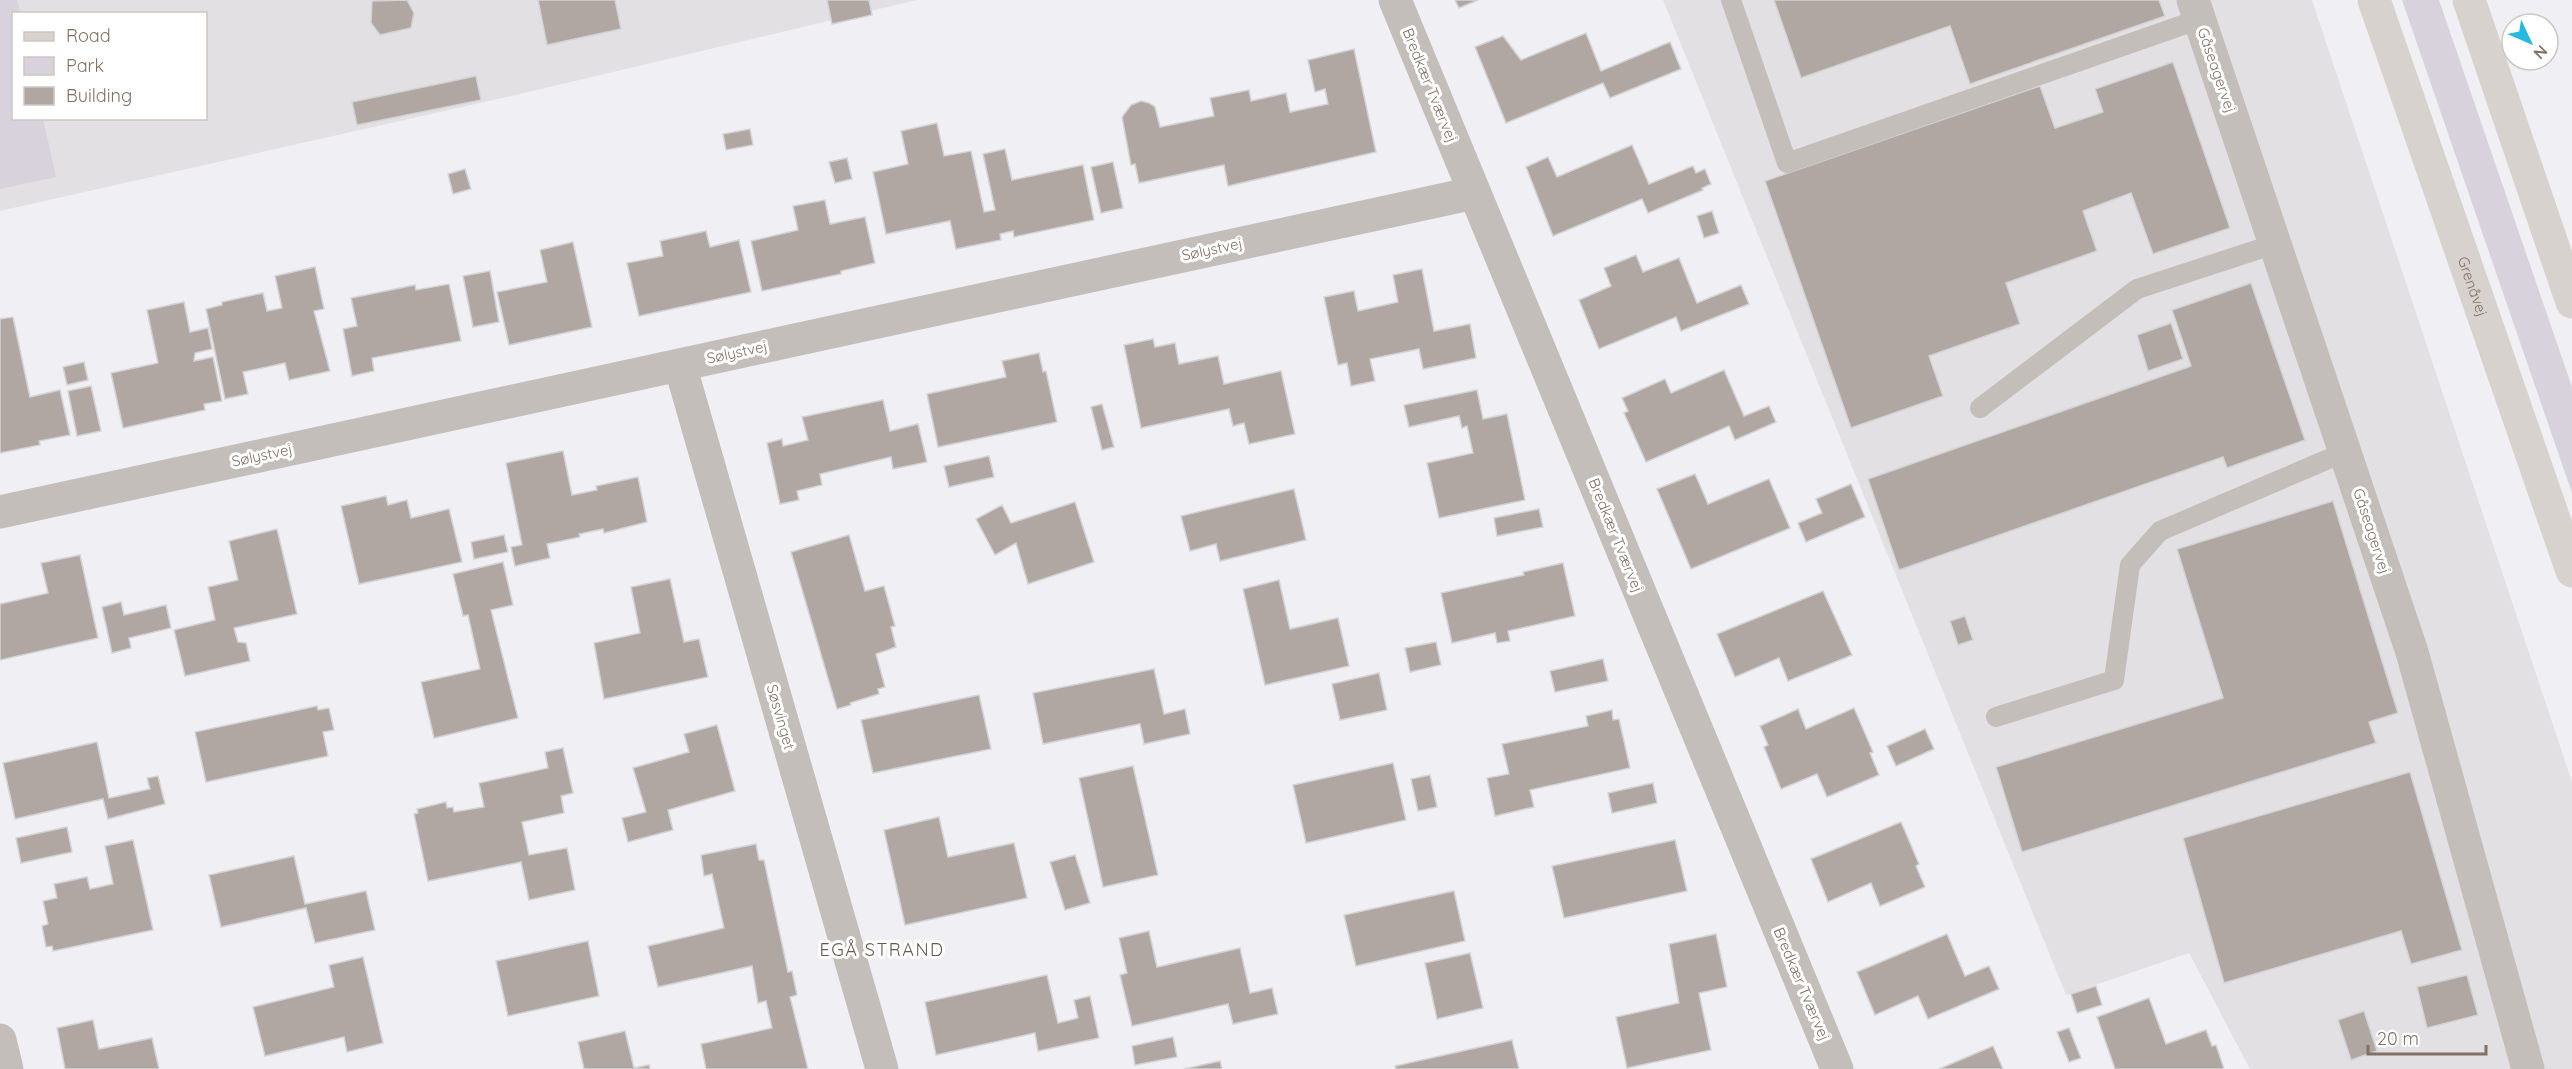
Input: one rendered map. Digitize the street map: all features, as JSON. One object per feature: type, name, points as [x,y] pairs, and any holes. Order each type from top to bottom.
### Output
[{"type":"main road","name":"Grenåvej","points":[[2374,0],[2572,571]]},
{"type":"main road","points":[[2469,0],[2572,302]]},
{"type":"street","name":"Bredkær Tværvej","points":[[1395,0],[1837,1069]]},
{"type":"street","name":"Gåseagervej","points":[[2196,10],[2412,652],[2528,1069]]},
{"type":"street","name":"Sølystvej","points":[[0,512],[1474,193]]},
{"type":"street","name":"Søsvinget","points":[[680,365],[882,1069]]},
{"type":"street","points":[[0,1040],[7,1069]]},
{"type":"lane","points":[[1731,0],[1787,163],[2196,10]]},
{"type":"lane","points":[[1980,408],[2137,289],[2276,244]]},
{"type":"lane","points":[[1996,717],[2114,680],[2130,565],[2160,531],[2345,452]]},
{"type":"shaded area","points":[[0,0],[917,0],[520,94],[0,211]]},
{"type":"shaded area","points":[[1663,0],[2312,0],[2572,782],[2572,1069],[2250,1069],[2189,953],[2066,995]]},
{"type":"green space","points":[[0,0],[17,0],[20,12],[12,12],[12,120],[43,120],[56,177],[0,189]]},
{"type":"green space","points":[[2402,0],[2439,0],[2572,387],[2572,493]]},
{"type":"building","points":[[407,0],[414,13],[411,28],[380,35],[371,23],[372,1]]},
{"type":"building","points":[[538,0],[615,0],[621,29],[547,45]]},
{"type":"building","points":[[827,0],[869,0],[872,15],[832,24]]},
{"type":"building","points":[[1455,0],[1478,0],[1459,8]]},
{"type":"building","points":[[1774,0],[2159,0],[2165,16],[1970,84],[1950,26],[1801,78]]},
{"type":"building","points":[[1586,33],[1601,71],[1670,42],[1681,69],[1610,98],[1603,83],[1506,123],[1475,47],[1503,36],[1521,60]]},
{"type":"building","points":[[1354,49],[1376,152],[1228,186],[1224,165],[1139,183],[1135,164],[1131,165],[1122,117],[1131,105],[1141,101],[1155,107],[1160,127],[1214,116],[1210,98],[1249,90],[1251,101],[1286,93],[1290,112],[1328,104],[1325,89],[1315,92],[1308,60]]},
{"type":"building","points":[[2173,62],[2230,228],[2153,254],[2131,193],[2083,211],[2097,251],[2006,283],[2020,324],[1929,356],[1943,396],[1851,428],[1765,181],[2040,86],[2055,128],[2103,112],[2095,89]]},
{"type":"building","points":[[476,76],[481,100],[357,125],[352,102]]},
{"type":"building","points":[[937,123],[944,156],[971,151],[984,212],[995,210],[983,154],[1005,149],[1012,180],[1083,165],[1094,220],[1014,237],[1013,231],[1000,234],[1001,240],[956,249],[950,221],[886,234],[873,172],[908,164],[901,131]]},
{"type":"building","points":[[750,129],[753,145],[726,150],[723,134]]},
{"type":"building","points":[[1632,145],[1649,184],[1693,166],[1696,173],[1705,169],[1711,184],[1702,188],[1703,190],[1648,213],[1642,199],[1553,236],[1526,167],[1548,157],[1557,177]]},
{"type":"building","points":[[847,158],[852,179],[835,183],[829,162]]},
{"type":"building","points":[[1113,162],[1123,208],[1101,213],[1091,167]]},
{"type":"building","points":[[465,169],[471,189],[453,194],[448,174]]},
{"type":"building","points":[[825,200],[830,224],[865,217],[875,263],[841,271],[841,274],[762,291],[751,241],[798,230],[793,206]]},
{"type":"building","points":[[1712,211],[1719,233],[1704,238],[1697,216]]},
{"type":"building","points":[[706,231],[710,247],[739,240],[751,292],[639,316],[627,263],[663,256],[660,241]]},
{"type":"building","points":[[573,242],[592,327],[509,345],[497,292],[547,282],[540,250]]},
{"type":"building","points":[[1636,255],[1643,272],[1679,258],[1697,303],[1741,285],[1749,304],[1681,331],[1676,317],[1599,349],[1579,300],[1611,286],[1604,268]]},
{"type":"building","points":[[315,267],[324,309],[314,311],[330,371],[289,380],[285,363],[243,372],[248,394],[225,399],[206,309],[222,305],[222,302],[263,293],[267,311],[282,308],[275,276]]},
{"type":"building","points":[[1422,269],[1434,331],[1470,324],[1476,358],[1423,369],[1419,349],[1370,359],[1375,381],[1351,386],[1347,363],[1338,365],[1324,297],[1354,291],[1358,311],[1398,302],[1393,275]]},
{"type":"building","points":[[490,271],[499,322],[473,327],[463,276]]},
{"type":"building","points":[[2251,283],[2305,440],[2227,468],[2223,457],[1899,570],[1868,479],[2191,366],[2172,310]]},
{"type":"building","points":[[449,284],[461,341],[372,358],[374,371],[352,376],[343,329],[357,326],[351,298],[415,285],[416,290]]},
{"type":"building","points":[[184,302],[190,332],[208,328],[212,349],[195,353],[194,361],[213,357],[222,401],[204,404],[205,410],[123,428],[111,373],[158,363],[147,310]]},
{"type":"building","points":[[13,317],[30,397],[60,390],[70,435],[39,441],[40,445],[0,453],[0,319]]},
{"type":"building","points":[[2171,323],[2183,359],[2148,371],[2137,335]]},
{"type":"building","points":[[1153,339],[1155,347],[1175,343],[1179,364],[1218,356],[1224,384],[1281,371],[1295,434],[1249,444],[1244,423],[1233,426],[1229,409],[1141,428],[1124,345]]},
{"type":"building","points":[[1039,353],[1043,372],[1046,371],[1057,422],[938,447],[927,394],[1006,377],[1002,361]]},
{"type":"building","points":[[84,362],[88,380],[67,385],[63,367]]},
{"type":"building","points":[[1724,370],[1744,416],[1769,406],[1776,422],[1735,440],[1729,426],[1646,462],[1624,413],[1628,411],[1622,398],[1665,379],[1671,393]]},
{"type":"building","points":[[91,386],[101,431],[77,436],[68,391]]},
{"type":"building","points":[[1477,390],[1483,419],[1507,414],[1525,500],[1439,518],[1427,463],[1473,453],[1467,426],[1462,428],[1459,416],[1409,427],[1404,405]]},
{"type":"building","points":[[883,400],[890,431],[918,424],[927,462],[893,469],[891,457],[820,474],[822,485],[797,491],[799,500],[780,504],[767,443],[782,439],[783,446],[808,440],[802,417]]},
{"type":"building","points":[[1102,404],[1114,447],[1102,450],[1091,407]]},
{"type":"building","points":[[563,451],[572,495],[597,490],[596,486],[638,477],[647,522],[604,533],[603,529],[579,534],[580,537],[547,544],[550,558],[515,566],[511,547],[522,545],[506,463]]},
{"type":"building","points":[[989,456],[994,477],[949,487],[944,466]]},
{"type":"building","points":[[1695,474],[1708,504],[1769,479],[1790,528],[1691,569],[1657,489]]},
{"type":"building","points":[[1851,484],[1865,517],[1806,542],[1798,523],[1822,513],[1816,499]]},
{"type":"building","points":[[1294,489],[1306,540],[1220,561],[1216,544],[1190,551],[1181,516]]},
{"type":"building","points":[[386,496],[388,505],[407,500],[411,518],[449,509],[462,562],[359,584],[341,506]]},
{"type":"building","points":[[2333,501],[2398,713],[2369,722],[2376,743],[2022,852],[1996,767],[2223,698],[2177,549]]},
{"type":"building","points":[[1075,502],[1094,562],[1028,584],[1016,543],[995,555],[976,519],[1002,505],[1011,523]]},
{"type":"building","points":[[1539,509],[1543,527],[1497,536],[1494,518]]},
{"type":"building","points":[[277,529],[297,614],[234,628],[238,642],[246,643],[250,661],[185,676],[174,630],[215,620],[208,587],[238,580],[229,541]]},
{"type":"building","points":[[504,535],[508,552],[474,559],[471,542]]},
{"type":"building","points":[[849,535],[865,591],[884,586],[895,626],[891,627],[896,647],[876,654],[885,687],[878,689],[879,694],[837,709],[791,552]]},
{"type":"building","points":[[80,555],[98,638],[0,660],[0,604],[48,593],[41,563]]},
{"type":"building","points":[[503,562],[513,605],[491,610],[518,718],[434,738],[421,682],[480,669],[468,615],[463,616],[453,574]]},
{"type":"building","points":[[1563,563],[1575,616],[1508,631],[1510,641],[1497,643],[1495,633],[1452,643],[1441,593],[1524,575],[1523,572]]},
{"type":"building","points":[[670,579],[684,642],[699,639],[708,677],[604,699],[594,643],[640,633],[631,587]]},
{"type":"building","points":[[1279,580],[1290,629],[1338,618],[1349,666],[1265,685],[1243,589]]},
{"type":"building","points":[[1823,591],[1852,655],[1788,681],[1779,658],[1735,677],[1717,634]]},
{"type":"building","points":[[121,602],[124,615],[166,605],[171,628],[129,638],[131,648],[112,653],[102,607]]},
{"type":"building","points":[[1965,616],[1973,640],[1958,645],[1950,621]]},
{"type":"building","points":[[1436,642],[1441,665],[1410,672],[1405,648]]},
{"type":"building","points":[[1603,659],[1608,681],[1555,692],[1550,671]]},
{"type":"building","points":[[1154,669],[1164,714],[1185,709],[1190,734],[1144,744],[1140,724],[1043,744],[1033,693]]},
{"type":"building","points":[[1379,673],[1387,710],[1340,720],[1332,684]]},
{"type":"building","points":[[979,695],[991,749],[873,773],[861,720]]},
{"type":"building","points":[[317,706],[318,710],[329,708],[334,730],[323,732],[328,756],[206,782],[195,732]]},
{"type":"building","points":[[1854,708],[1873,752],[1870,753],[1879,775],[1827,797],[1817,774],[1781,789],[1764,747],[1768,745],[1760,726],[1798,709],[1806,729]]},
{"type":"building","points":[[1612,710],[1613,720],[1619,719],[1630,768],[1530,790],[1534,807],[1495,816],[1487,778],[1509,774],[1502,744],[1588,726],[1586,716]]},
{"type":"building","points":[[717,725],[735,791],[668,810],[673,830],[628,842],[622,818],[646,812],[633,768],[689,752],[684,734]]},
{"type":"building","points":[[1925,729],[1934,749],[1896,766],[1887,746]]},
{"type":"building","points":[[97,742],[109,798],[150,789],[147,778],[158,776],[165,804],[108,819],[103,799],[15,819],[3,763]]},
{"type":"building","points":[[563,748],[573,793],[561,796],[564,813],[522,822],[529,855],[567,848],[575,890],[529,900],[521,862],[428,881],[414,814],[418,813],[417,809],[446,802],[447,808],[453,807],[454,812],[484,807],[479,783],[548,768],[545,752]]},
{"type":"building","points":[[1393,763],[1406,820],[1306,843],[1293,785]]},
{"type":"building","points":[[1133,766],[1158,875],[1103,887],[1079,778]]},
{"type":"building","points":[[2410,772],[2462,950],[2411,964],[2401,931],[2224,983],[2183,838]]},
{"type":"building","points":[[1430,775],[1437,807],[1418,811],[1411,779]]},
{"type":"building","points":[[1653,783],[1657,803],[1612,813],[1608,793]]},
{"type":"building","points":[[939,817],[948,857],[1014,843],[1027,898],[905,925],[884,830]]},
{"type":"building","points":[[1901,822],[1919,864],[1916,866],[1925,887],[1880,906],[1871,883],[1828,902],[1811,859]]},
{"type":"building","points":[[67,827],[72,852],[21,863],[16,838]]},
{"type":"building","points":[[133,840],[153,930],[53,951],[52,946],[46,947],[42,926],[48,924],[43,901],[57,898],[54,884],[87,877],[90,889],[113,884],[105,846]]},
{"type":"building","points":[[1675,840],[1687,891],[1564,918],[1552,866]]},
{"type":"building","points":[[756,844],[759,860],[764,860],[788,972],[792,971],[797,995],[790,997],[808,1069],[706,1069],[701,1044],[772,1028],[766,1001],[758,1003],[752,966],[658,987],[648,946],[724,928],[712,874],[704,876],[701,855]]},
{"type":"building","points":[[1075,855],[1090,903],[1065,910],[1050,862]]},
{"type":"building","points":[[294,856],[305,904],[366,891],[375,930],[315,943],[306,908],[221,927],[209,875]]},
{"type":"building","points":[[1454,891],[1465,941],[1356,966],[1344,915]]},
{"type":"building","points":[[1149,931],[1157,967],[1240,948],[1250,993],[1272,988],[1278,1014],[1233,1024],[1228,1004],[1132,1026],[1120,975],[1127,973],[1119,938]]},
{"type":"building","points":[[1716,934],[1727,987],[1699,993],[1711,1050],[1627,1068],[1616,1017],[1679,1003],[1669,944]]},
{"type":"building","points":[[1947,934],[1965,976],[1989,966],[1999,989],[1928,1019],[1918,996],[1875,1015],[1857,972]]},
{"type":"building","points":[[588,941],[599,996],[508,1016],[496,961]]},
{"type":"building","points":[[1470,953],[1483,1008],[1437,1019],[1425,963]]},
{"type":"building","points":[[363,957],[383,1043],[347,1052],[344,1037],[265,1056],[253,1007],[334,987],[329,965]]},
{"type":"building","points":[[1047,975],[1058,1023],[1078,1018],[1074,1000],[1090,996],[1099,1038],[1038,1051],[1035,1033],[936,1055],[925,1002]]},
{"type":"building","points":[[2467,975],[2478,1015],[2427,1028],[2417,987]]},
{"type":"building","points":[[2096,986],[2102,1005],[2077,1013],[2071,994]]},
{"type":"building","points":[[2149,998],[2166,1044],[2206,1030],[2212,1046],[2216,1045],[2224,1069],[2115,1069],[2097,1017]]},
{"type":"building","points":[[2364,1011],[2377,1051],[2351,1060],[2338,1020]]},
{"type":"building","points":[[93,1020],[99,1049],[152,1038],[159,1069],[65,1069],[57,1028]]},
{"type":"building","points":[[2069,1028],[2081,1058],[2069,1062],[2057,1032]]},
{"type":"building","points":[[625,1031],[634,1068],[649,1065],[650,1069],[584,1069],[578,1042]]},
{"type":"building","points":[[1173,1037],[1177,1057],[1135,1065],[1132,1046]]},
{"type":"building","points":[[1512,1040],[1519,1069],[1396,1069],[1395,1066]]},
{"type":"building","points":[[1993,1046],[2003,1069],[1939,1069]]},
{"type":"building","points":[[1220,1061],[1222,1069],[1184,1069]]},
{"type":"district","name":"EGÅ STRAND","points":[[882,949]]}]
